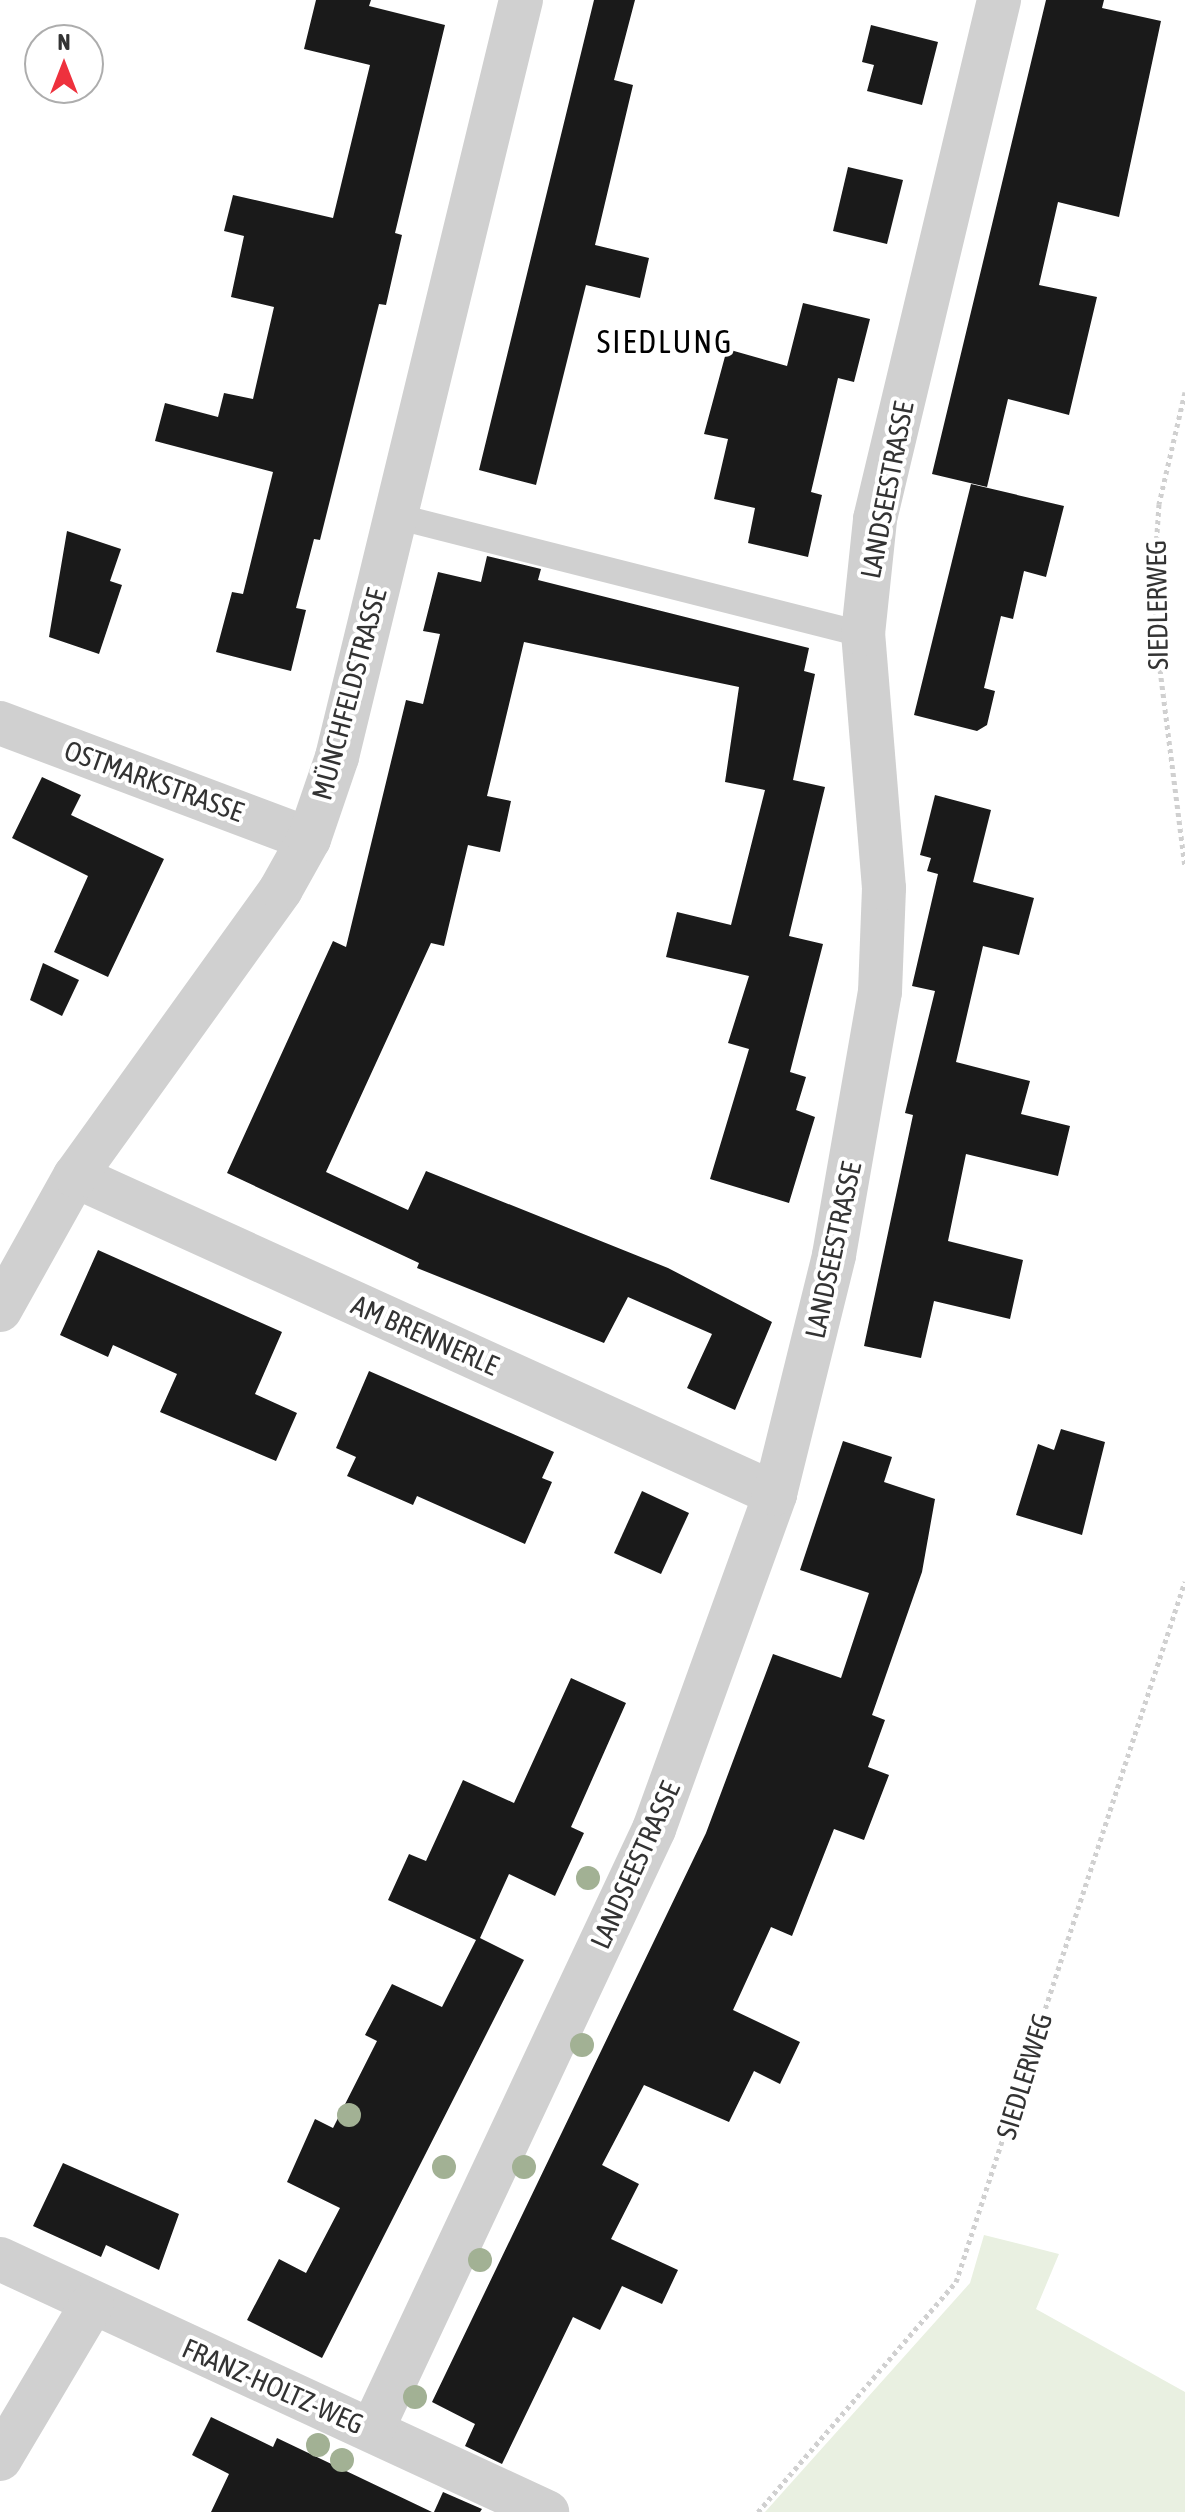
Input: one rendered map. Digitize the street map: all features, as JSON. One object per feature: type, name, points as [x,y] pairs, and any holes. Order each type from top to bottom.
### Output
[{"type":"street","name":"MÜNCHFELDSTRASSE","points":[[0,1310],[75,1176],[281,889],[309,839],[337,757],[521,0]]},
{"type":"street","name":"LANDSEESTRASSE","points":[[372,2430],[654,1829],[775,1494],[834,1255],[880,992],[884,888],[863,634],[883,483],[999,0]]},
{"type":"street","name":"OSTMARKSTRASSE","points":[[0,723],[309,839]]},
{"type":"street","name":"AM BRENNERLE","points":[[75,1176],[775,1494]]},
{"type":"street","name":"FRANZ-HOLTZ-WEG","points":[[0,2259],[547,2512]]},
{"type":"street","points":[[0,2459],[92,2304]]},
{"type":"lane","points":[[395,516],[863,634]]},
{"type":"path","name":"SIEDLERWEG","points":[[1185,392],[1159,504],[1152,606],[1185,867]]},
{"type":"path","name":"SIEDLERWEG","points":[[758,2512],[956,2282],[1185,1581]]},
{"type":"green space","points":[[984,2235],[1059,2254],[1036,2309],[1185,2392],[1185,2512],[765,2512],[970,2283]]},
{"type":"building","points":[[316,0],[371,0],[369,6],[445,25],[395,233],[402,235],[386,305],[379,304],[320,540],[314,539],[296,608],[306,610],[291,671],[216,652],[232,592],[243,594],[273,472],[155,441],[165,403],[218,417],[224,393],[253,399],[274,307],[231,297],[244,236],[224,231],[233,195],[333,218],[370,65],[304,49]]},
{"type":"building","points":[[594,0],[635,0],[614,80],[633,85],[595,245],[649,258],[640,298],[586,285],[536,485],[479,470]]},
{"type":"building","points":[[1046,0],[1104,0],[1102,8],[1161,21],[1119,217],[1058,202],[1039,285],[1097,297],[1069,415],[1008,399],[987,487],[932,474]]},
{"type":"building","points":[[871,25],[938,42],[922,105],[867,91],[874,65],[862,62]]},
{"type":"building","points":[[848,167],[903,180],[887,244],[833,231]]},
{"type":"building","points":[[803,303],[870,319],[854,382],[838,378],[811,492],[822,495],[808,557],[748,543],[755,508],[714,499],[728,439],[704,434],[727,349],[787,366]]},
{"type":"building","points":[[971,484],[1064,506],[1046,577],[1024,571],[1013,619],[1001,616],[984,688],[995,691],[987,725],[977,731],[914,715]]},
{"type":"building","points":[[67,531],[121,549],[110,581],[122,585],[99,654],[49,637]]},
{"type":"building","points":[[487,556],[541,569],[538,580],[809,648],[804,671],[815,674],[793,780],[825,787],[789,936],[823,944],[790,1072],[806,1077],[796,1110],[815,1117],[789,1203],[710,1179],[749,1049],[728,1043],[749,976],[666,957],[677,912],[731,925],[765,790],[725,782],[739,687],[524,642],[487,796],[511,801],[500,852],[468,845],[444,946],[431,943],[326,1172],[408,1210],[426,1171],[668,1268],[772,1322],[735,1410],[687,1388],[712,1334],[628,1297],[604,1343],[417,1268],[419,1263],[227,1173],[333,941],[346,947],[406,700],[423,704],[440,634],[423,631],[438,572],[481,582]]},
{"type":"building","points":[[42,777],[81,795],[71,815],[164,859],[108,977],[54,952],[88,876],[12,838]]},
{"type":"building","points":[[935,795],[991,810],[973,882],[1034,898],[1019,955],[983,946],[956,1062],[1030,1081],[1021,1114],[1070,1126],[1058,1176],[966,1154],[948,1241],[1023,1260],[1010,1319],[934,1301],[921,1358],[864,1346],[913,1115],[905,1113],[935,991],[912,986],[938,874],[927,871],[931,858],[920,855]]},
{"type":"building","points":[[43,963],[79,980],[62,1016],[30,1000]]},
{"type":"building","points":[[98,1250],[282,1332],[255,1394],[297,1413],[276,1461],[160,1412],[177,1374],[113,1345],[108,1357],[60,1335]]},
{"type":"building","points":[[369,1371],[554,1452],[542,1478],[552,1482],[525,1544],[417,1496],[413,1505],[347,1476],[356,1457],[336,1448]]},
{"type":"building","points":[[1061,1429],[1105,1442],[1082,1535],[1016,1515],[1038,1444],[1054,1450]]},
{"type":"building","points":[[843,1441],[892,1457],[884,1482],[935,1499],[922,1572],[872,1715],[885,1720],[868,1767],[889,1775],[864,1840],[834,1829],[792,1936],[771,1927],[733,2010],[800,2042],[780,2084],[754,2071],[729,2122],[644,2085],[602,2165],[639,2184],[611,2239],[678,2270],[662,2304],[622,2286],[600,2330],[573,2317],[502,2464],[465,2446],[475,2424],[432,2402],[706,1833],[773,1654],[841,1678],[869,1593],[800,1570]]},
{"type":"building","points":[[642,1491],[689,1513],[661,1574],[614,1553]]},
{"type":"building","points":[[571,1678],[626,1703],[571,1827],[584,1833],[555,1896],[509,1874],[480,1938],[524,1960],[322,2358],[247,2320],[279,2259],[306,2273],[340,2208],[287,2182],[315,2119],[333,2128],[377,2041],[365,2035],[392,1984],[442,2007],[476,1940],[388,1900],[409,1854],[426,1861],[463,1780],[514,1803]]},
{"type":"building","points":[[63,2163],[179,2214],[159,2270],[106,2245],[101,2257],[33,2226]]},
{"type":"building","points":[[211,2417],[273,2447],[277,2438],[432,2512],[211,2512],[229,2474],[192,2455]]},
{"type":"building","points":[[443,2492],[482,2509],[480,2512],[434,2512]]},
{"type":"district","name":"SIEDLUNG","points":[[665,342]]}]
